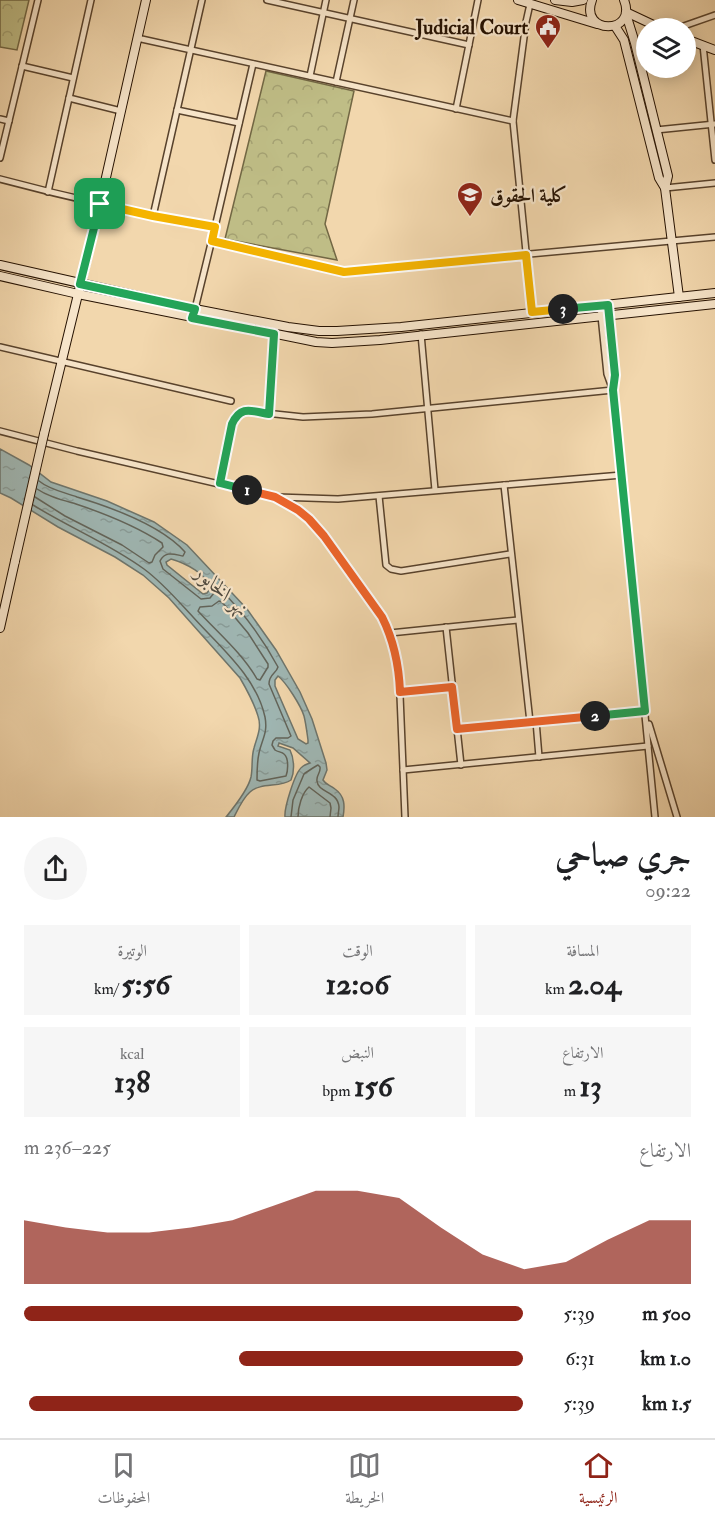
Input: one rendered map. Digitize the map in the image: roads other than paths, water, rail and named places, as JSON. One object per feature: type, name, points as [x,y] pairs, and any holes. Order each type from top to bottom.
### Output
[{"type":"street","points":[[0,158],[38,0]]},
{"type":"street","points":[[48,192],[91,0]]},
{"type":"street","points":[[0,628],[146,0]]},
{"type":"street","points":[[153,216],[202,0]]},
{"type":"street","points":[[267,0],[469,45]]},
{"type":"street","points":[[310,76],[326,0]]},
{"type":"street","points":[[336,82],[354,0]]},
{"type":"street","points":[[456,109],[478,0]]},
{"type":"street","points":[[518,0],[606,27],[615,26],[622,21],[626,13]]},
{"type":"street","points":[[555,0],[572,2],[583,0],[597,24]]},
{"type":"street","points":[[591,16],[592,0]]},
{"type":"street","points":[[624,0],[668,176],[665,188],[679,297]]},
{"type":"street","points":[[530,3],[525,22],[513,121],[532,312]]},
{"type":"street","points":[[626,13],[637,18]]},
{"type":"street","points":[[696,22],[715,15]]},
{"type":"street","points":[[615,26],[624,40],[658,178],[665,188]]},
{"type":"street","points":[[137,38],[513,121]]},
{"type":"street","points":[[696,43],[715,50]]},
{"type":"street","points":[[703,45],[715,160]]},
{"type":"street","points":[[192,318],[253,64]]},
{"type":"street","points":[[22,66],[73,78]]},
{"type":"street","points":[[69,98],[121,111]]},
{"type":"street","points":[[177,110],[239,123]]},
{"type":"street","points":[[0,119],[9,121]]},
{"type":"street","points":[[656,130],[713,124]]},
{"type":"street","points":[[0,179],[153,216],[215,227]]},
{"type":"street","points":[[665,188],[715,183]]},
{"type":"street","points":[[212,241],[344,272],[715,237]]},
{"type":"street","points":[[0,265],[195,309],[288,327],[337,331],[401,327],[715,293]]},
{"type":"street","points":[[0,276],[192,318],[316,342],[332,343],[380,340],[715,304]]},
{"type":"street","points":[[604,305],[607,374],[613,390],[655,817]]},
{"type":"street","points":[[269,414],[274,334]]},
{"type":"street","points":[[422,334],[435,490]]},
{"type":"street","points":[[0,347],[231,401]]},
{"type":"street","points":[[220,483],[232,424],[240,412],[303,417],[372,414],[613,390]]},
{"type":"street","points":[[0,431],[275,497],[323,500],[622,475]]},
{"type":"street","points":[[504,485],[518,620],[539,757]]},
{"type":"street","points":[[378,496],[386,565],[391,569],[401,571],[510,554]]},
{"type":"street","points":[[275,497],[298,510],[317,527],[382,617],[390,633],[397,661],[400,692],[405,817]]},
{"type":"street","points":[[390,633],[518,620]]},
{"type":"street","points":[[446,627],[461,765]]},
{"type":"street","points":[[400,692],[452,687]]},
{"type":"street","points":[[457,729],[645,711]]},
{"type":"street","points":[[645,711],[677,817]]},
{"type":"street","points":[[403,770],[648,746]]},
{"type":"water","name":"نهر الخابور","points":[[0,449],[29,465],[51,482],[107,501],[154,522],[187,545],[247,609],[276,650],[300,692],[312,719],[326,763],[327,770],[323,780],[341,795],[344,805],[343,817],[285,817],[296,776],[302,767],[310,763],[293,748],[279,743],[278,746],[290,750],[291,753],[293,769],[291,780],[254,789],[245,797],[234,817],[226,817],[241,798],[249,782],[259,728],[256,711],[240,678],[169,598],[143,575],[0,493]],"holes":[[[171,559],[189,566],[200,574],[210,589],[207,593],[203,594],[167,565],[166,562]],[[278,676],[289,689],[302,712],[308,740],[306,744],[298,739],[275,686]]]},
{"type":"place","name":"Judicial Court","points":[[548,50]]},
{"type":"place","name":"كلية الحقوق","points":[[470,218]]}]
